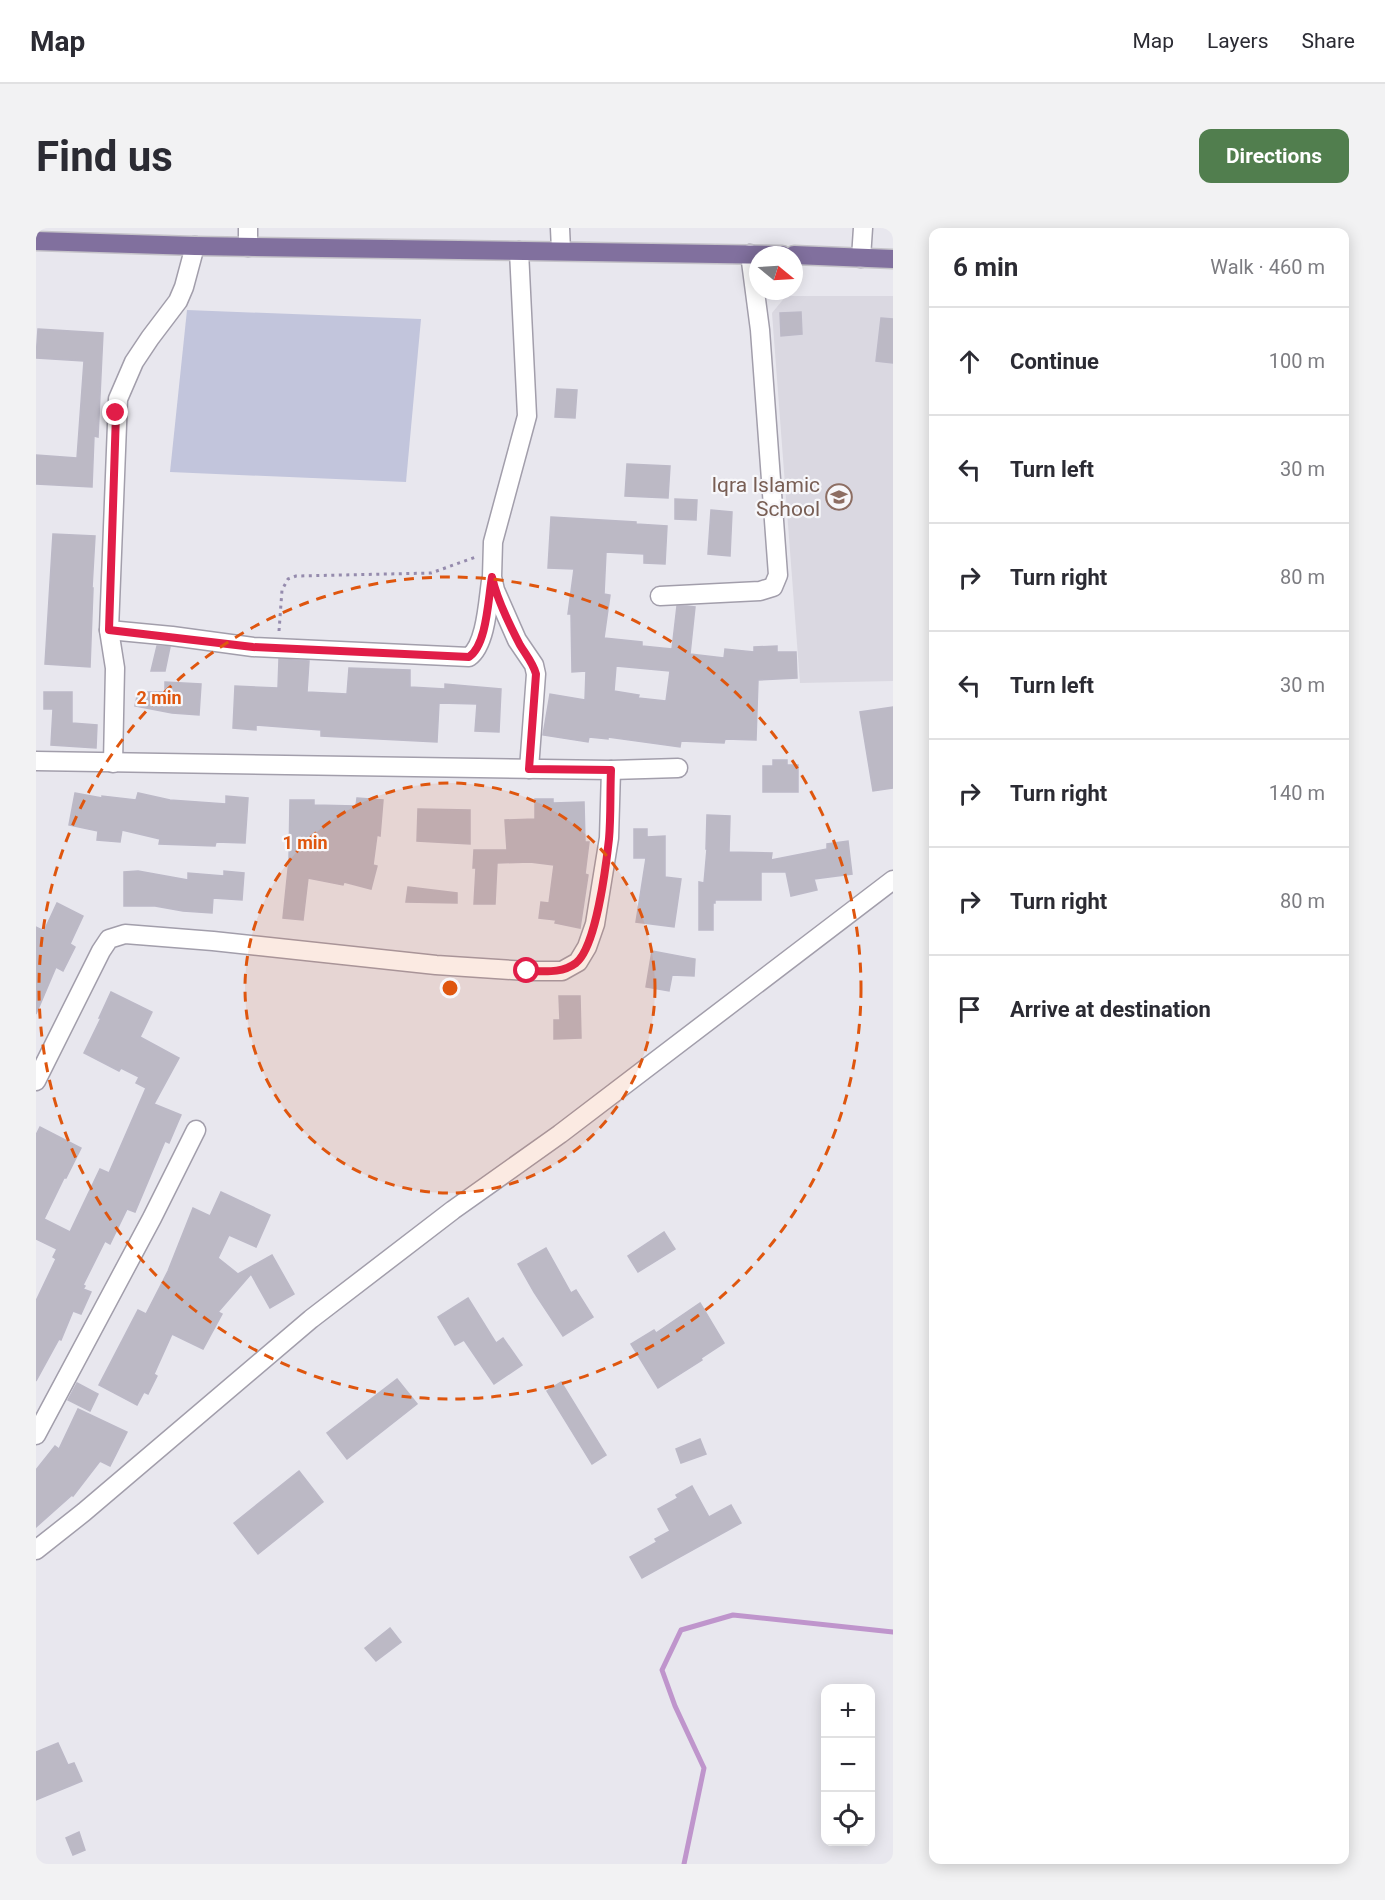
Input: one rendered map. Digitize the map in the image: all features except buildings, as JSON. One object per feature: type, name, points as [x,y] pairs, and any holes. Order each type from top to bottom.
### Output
[{"type":"main road","points":[[36,241],[248,247],[749,254]]},
{"type":"main road","points":[[803,255],[893,259]]},
{"type":"street","points":[[248,228],[248,247]]},
{"type":"street","points":[[560,228],[561,250]]},
{"type":"street","points":[[861,258],[863,228]]},
{"type":"street","points":[[113,763],[115,668],[109,630],[118,399],[135,362],[178,301],[195,246]]},
{"type":"street","points":[[109,630],[278,648],[469,657],[478,649],[492,577],[493,542],[527,416],[519,250]]},
{"type":"street","points":[[660,596],[760,591],[773,586],[778,575],[756,300]]},
{"type":"street","points":[[492,577],[495,590],[517,640],[534,665],[536,674],[529,769]]},
{"type":"street","points":[[36,761],[611,770],[678,768]]},
{"type":"street","points":[[36,1081],[101,951],[109,939],[125,934],[225,942],[436,965],[562,971],[578,962],[587,947],[595,924],[609,838],[611,770]]},
{"type":"street","points":[[36,1550],[311,1319],[453,1210],[587,1114],[893,880]]},
{"type":"street","points":[[36,1435],[152,1218],[196,1130]]},
{"type":"path","points":[[278,648],[282,590],[288,579],[296,576],[431,573],[474,558],[493,542]]},
{"type":"shaded area","name":"Iqra Islamic School","points":[[803,296],[893,296],[893,681],[800,683],[772,313],[783,300],[803,300]]},
{"type":"shaded area","points":[[187,310],[421,319],[406,482],[170,472]]},
{"type":"waterway","points":[[684,1864],[704,1768],[675,1706],[662,1670],[681,1630],[733,1615],[893,1632]]},
{"type":"place","name":"Iqra Islamic School","points":[[839,497]]},
{"type":"route","points":[[116,413],[109,630],[253,647],[345,650],[462,658],[469,657],[478,649],[492,577],[495,590],[517,640],[534,665],[536,674],[529,769],[611,770],[609,838],[595,924],[587,947],[578,962],[562,971],[527,971]]}]
